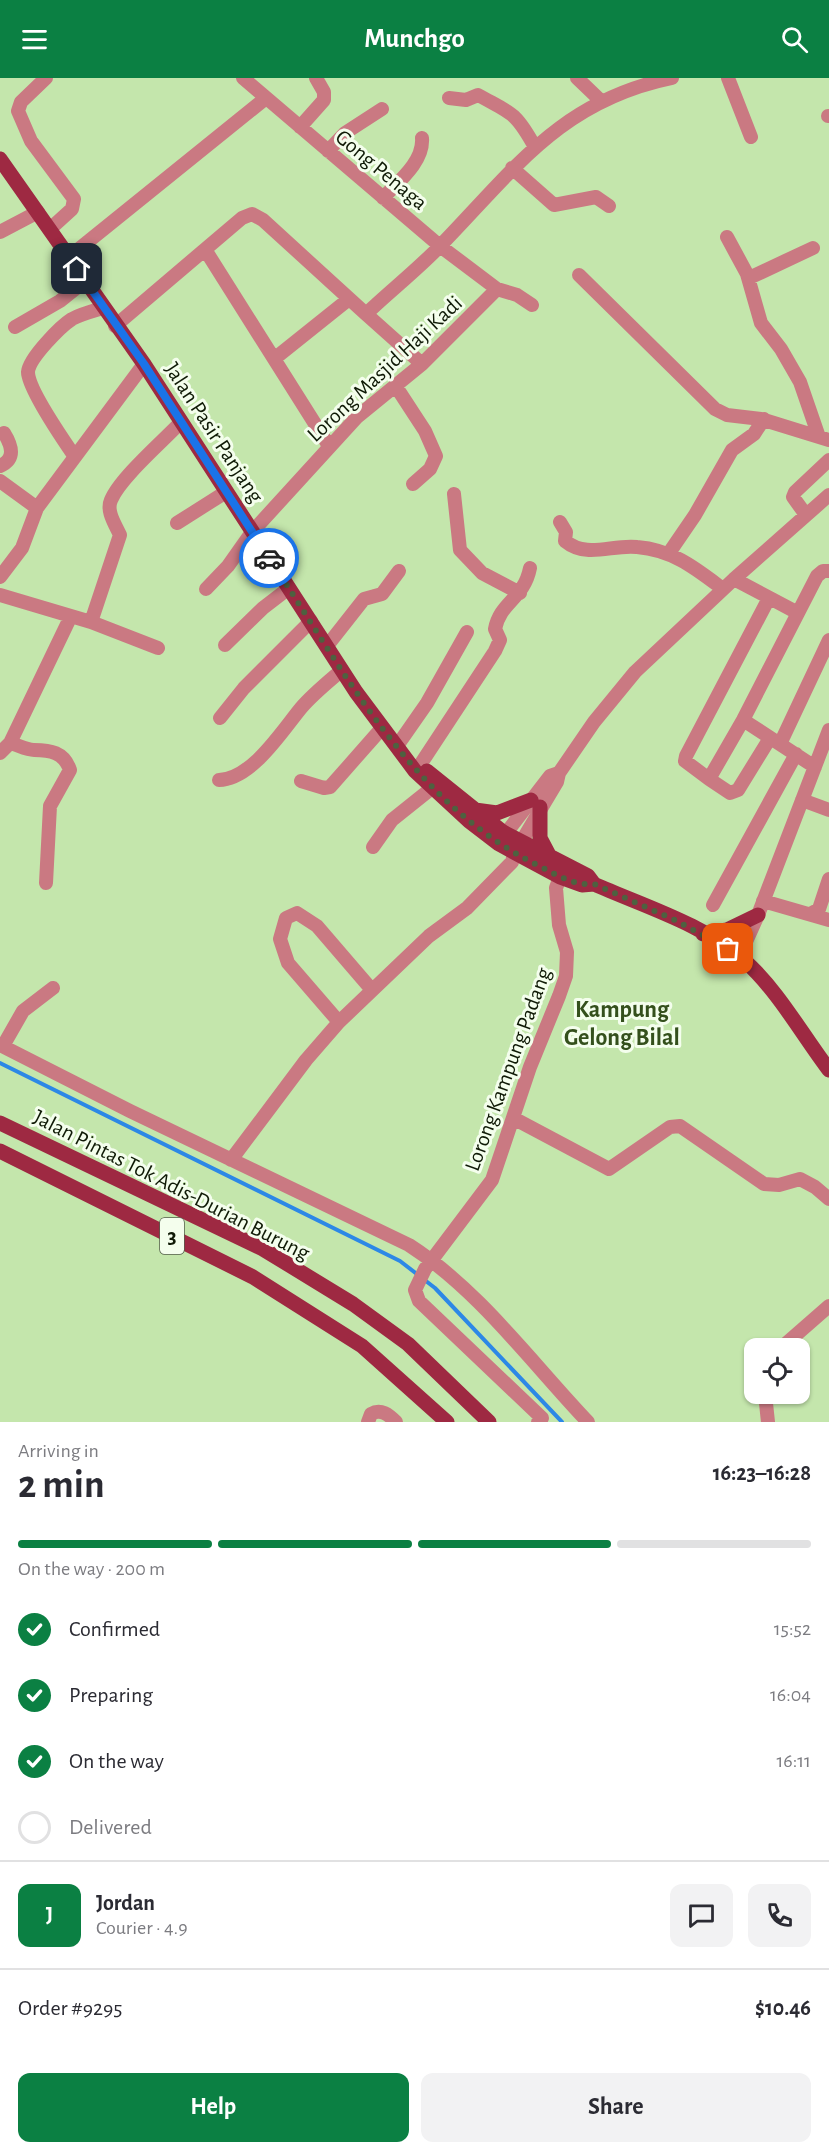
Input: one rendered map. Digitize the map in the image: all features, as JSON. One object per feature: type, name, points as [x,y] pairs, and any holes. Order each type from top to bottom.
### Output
[{"type":"main road","name":"Jalan Pasir Panjang","points":[[0,159],[115,326],[144,364],[180,423],[342,670],[384,731],[415,763]]},
{"type":"main road","points":[[415,763],[415,771],[468,822],[502,839],[560,877],[582,885],[594,884]]},
{"type":"main road","points":[[415,763],[473,809],[502,839]]},
{"type":"main road","points":[[473,809],[497,813],[536,803],[540,838],[550,857]]},
{"type":"main road","points":[[517,848],[550,857],[588,876],[594,884],[703,934],[739,957],[784,1005],[829,1070]]},
{"type":"main road","points":[[703,934],[727,930],[761,908]]},
{"type":"main road","name":"Jalan Pintas Tok Adis-Durian Burung","points":[[0,1123],[262,1250],[353,1304],[408,1344],[489,1422]]},
{"type":"main road","name":"Jalan Pintas Tok Adis-Durian Burung","points":[[0,1152],[253,1277],[339,1329],[418,1393],[447,1422]]},
{"type":"street","points":[[46,78],[21,102],[18,111],[31,141],[74,199],[72,209],[50,229]]},
{"type":"street","name":"Gong Penaga","points":[[243,78],[440,246],[497,289]]},
{"type":"street","points":[[300,127],[324,100],[324,92],[316,78]]},
{"type":"street","points":[[577,78],[601,100]]},
{"type":"street","points":[[366,314],[440,246],[512,168],[535,147],[601,100],[625,90],[672,78]]},
{"type":"street","points":[[728,78],[751,137]]},
{"type":"street","points":[[449,98],[466,100],[478,95],[493,105],[508,110],[522,123],[535,147]]},
{"type":"street","points":[[69,258],[266,98]]},
{"type":"street","points":[[328,151],[345,133],[382,109]]},
{"type":"street","points":[[383,198],[416,161],[422,148],[422,138]]},
{"type":"street","points":[[512,168],[554,205],[596,197],[609,206]]},
{"type":"street","points":[[0,232],[38,213]]},
{"type":"street","points":[[115,326],[206,251],[242,218],[252,214],[263,220],[422,363]]},
{"type":"street","points":[[727,237],[749,278],[757,315],[795,372],[824,438]]},
{"type":"street","points":[[749,278],[813,248]]},
{"type":"street","points":[[206,251],[329,446]]},
{"type":"street","points":[[579,275],[715,409],[727,415],[764,420],[824,438]]},
{"type":"street","points":[[15,327],[60,301],[85,281]]},
{"type":"street","points":[[497,289],[517,294],[532,305]]},
{"type":"street","name":"Lorong Masjid Haji Kadi","points":[[206,589],[228,566],[252,532],[357,417],[422,363],[497,289]]},
{"type":"street","points":[[274,359],[349,299]]},
{"type":"street","points":[[75,457],[29,379],[28,371],[37,355],[73,319],[103,308]]},
{"type":"street","points":[[0,578],[22,548],[37,508],[144,364]]},
{"type":"street","points":[[395,385],[425,431],[435,456],[430,469],[414,484]]},
{"type":"street","points":[[669,553],[695,515],[730,454],[754,434],[764,420]]},
{"type":"street","points":[[91,622],[120,535],[110,513],[110,500],[123,483],[180,423]]},
{"type":"street","points":[[0,466],[7,463],[12,454],[10,443],[4,433]]},
{"type":"street","points":[[806,515],[793,497],[795,492],[829,460]]},
{"type":"street","points":[[0,481],[37,508]]},
{"type":"street","points":[[177,524],[226,492]]},
{"type":"street","points":[[454,494],[460,550],[482,573],[520,593]]},
{"type":"street","points":[[502,839],[557,782],[559,773],[594,722],[635,672],[723,589],[829,495]]},
{"type":"street","points":[[560,522],[566,532],[566,542],[579,550],[638,547],[669,553],[689,563],[723,589]]},
{"type":"street","points":[[415,763],[495,651],[500,640],[495,629],[498,618],[527,584],[530,568]]},
{"type":"street","points":[[327,646],[357,606],[369,596],[382,594],[399,571]]},
{"type":"street","points":[[709,779],[743,720],[817,576],[823,571],[829,571]]},
{"type":"street","points":[[734,579],[798,613]]},
{"type":"street","points":[[225,645],[263,608],[290,588]]},
{"type":"street","points":[[0,595],[91,622],[158,648]]},
{"type":"street","points":[[769,598],[686,756],[685,761],[689,765],[730,793],[738,790],[775,741],[829,640]]},
{"type":"street","points":[[0,753],[10,742],[71,616]]},
{"type":"street","points":[[220,718],[244,688],[311,621]]},
{"type":"street","points":[[397,746],[427,703],[467,632]]},
{"type":"street","points":[[219,780],[226,780],[263,755],[309,700],[342,670]]},
{"type":"street","points":[[743,720],[815,766]]},
{"type":"street","points":[[739,957],[761,908],[829,730]]},
{"type":"street","points":[[301,781],[324,788],[330,787],[384,731]]},
{"type":"street","points":[[10,742],[27,749],[52,750],[68,764],[70,770],[50,806],[46,883]]},
{"type":"street","points":[[713,904],[796,754]]},
{"type":"street","points":[[373,847],[392,820],[432,788]]},
{"type":"street","points":[[802,800],[829,810]]},
{"type":"street","points":[[231,1160],[306,1059],[339,1022],[429,936],[467,908],[512,862],[536,803]]},
{"type":"street","name":"Lorong Kampung Padang","points":[[540,1420],[415,1295],[416,1285],[429,1264],[492,1180],[566,976],[567,952],[559,925],[556,888],[560,877]]},
{"type":"street","points":[[812,913],[819,909],[829,879]]},
{"type":"street","points":[[761,908],[812,913],[829,920]]},
{"type":"street","points":[[339,1022],[288,963],[280,939],[286,918],[297,913],[317,926],[372,990]]},
{"type":"street","points":[[53,988],[23,1011],[2,1045],[231,1160],[409,1245],[484,1309],[588,1422]]},
{"type":"street","points":[[513,1118],[609,1169],[670,1127],[680,1126],[764,1184],[779,1185],[800,1179],[815,1186],[829,1199]]},
{"type":"street","points":[[792,1338],[829,1306]]},
{"type":"street","points":[[766,1404],[768,1422]]},
{"type":"street","points":[[368,1422],[371,1414],[377,1412],[388,1415],[396,1422]]},
{"type":"waterway","points":[[0,1063],[400,1261],[435,1288],[562,1422]]},
{"type":"way so far","points":[[269,558],[369,711],[410,760],[415,771],[423,780],[468,822],[513,854],[560,877],[582,885],[594,884],[677,921],[728,949]]},
{"type":"district","name":"Kampung Gelong Bilal","points":[[622,1023]]},
{"type":"route","points":[[77,269],[144,364],[269,558]]}]
